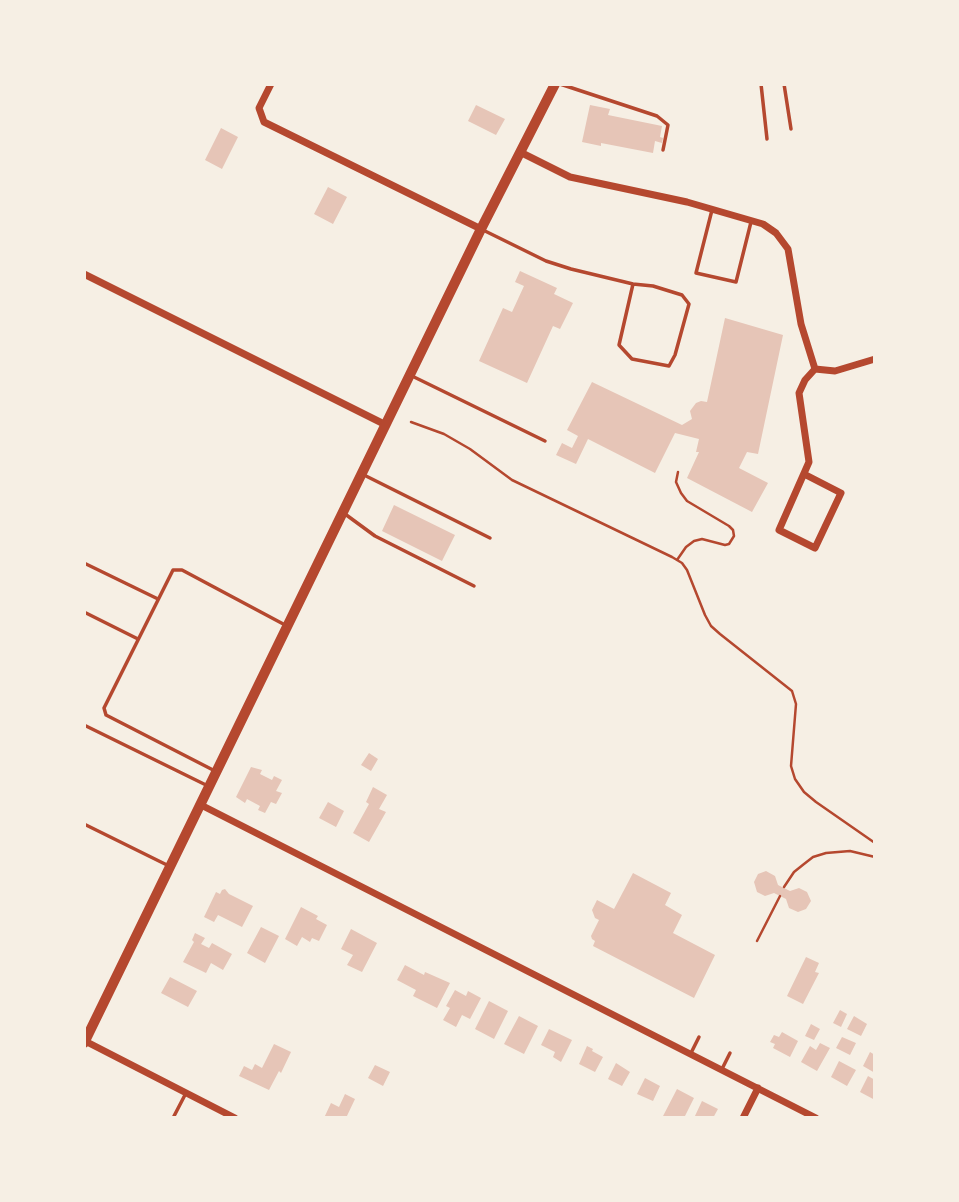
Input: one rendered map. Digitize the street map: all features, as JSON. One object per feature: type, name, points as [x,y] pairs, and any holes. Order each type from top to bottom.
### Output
[{"type":"main road","points":[[85,1042],[88,1026],[171,867],[481,229],[558,84]]},
{"type":"street","points":[[271,84],[259,108],[264,122],[481,229]]},
{"type":"street","points":[[520,152],[570,177],[687,202],[763,224],[776,233],[789,249],[801,324],[815,369]]},
{"type":"street","points":[[84,274],[386,425]]},
{"type":"street","points":[[815,369],[835,371],[875,359]]},
{"type":"street","points":[[804,474],[841,493],[815,548],[779,530],[809,462],[799,393],[805,380],[815,369]]},
{"type":"street","points":[[201,805],[816,1118]]},
{"type":"street","points":[[85,1042],[235,1118]]},
{"type":"street","points":[[743,1118],[758,1088]]},
{"type":"lane","points":[[558,84],[657,116],[668,125],[663,150]]},
{"type":"lane","points":[[761,84],[768,139]]},
{"type":"lane","points":[[784,84],[791,129]]},
{"type":"lane","points":[[712,210],[696,272],[736,282],[751,220]]},
{"type":"lane","points":[[481,229],[546,261],[682,295],[689,304],[675,355],[669,366],[632,359],[619,345],[633,284]]},
{"type":"lane","points":[[410,375],[545,441]]},
{"type":"lane","points":[[362,474],[490,538]]},
{"type":"lane","points":[[343,513],[375,536],[474,586]]},
{"type":"lane","points":[[84,563],[158,599]]},
{"type":"lane","points":[[217,772],[106,715],[104,708],[173,570],[182,570],[288,626]]},
{"type":"lane","points":[[84,612],[138,639]]},
{"type":"lane","points":[[84,725],[210,787]]},
{"type":"lane","points":[[84,824],[171,867]]},
{"type":"lane","points":[[691,1053],[699,1037]]},
{"type":"lane","points":[[722,1069],[730,1053]]},
{"type":"lane","points":[[173,1118],[186,1093]]},
{"type":"path","points":[[411,422],[444,434],[512,480],[677,560],[687,570],[711,626],[792,691],[796,704],[791,766],[795,779],[804,792],[875,843]]},
{"type":"path","points":[[677,560],[694,541],[702,539],[729,544],[734,536],[729,526],[687,501],[676,482],[678,472]]},
{"type":"path","points":[[784,887],[794,872],[813,858],[826,853],[850,851],[875,857]]},
{"type":"path","points":[[757,941],[780,896]]},
{"type":"building","points":[[476,105],[505,119],[496,135],[468,121]]},
{"type":"building","points":[[590,105],[610,109],[608,115],[662,126],[662,143],[655,141],[653,153],[582,142]]},
{"type":"building","points":[[221,128],[238,137],[222,169],[205,160]]},
{"type":"building","points":[[328,187],[347,197],[333,224],[314,214]]},
{"type":"building","points":[[520,271],[557,288],[554,294],[573,303],[560,329],[553,326],[527,383],[479,361],[503,308],[512,312],[524,286],[515,282]]},
{"type":"building","points":[[725,318],[783,335],[758,454],[747,452],[739,468],[768,483],[752,512],[687,478],[699,452],[696,452],[699,439],[675,433],[655,473],[588,439],[576,464],[556,455],[562,443],[572,448],[578,436],[567,430],[592,382],[682,425],[692,419],[690,411],[696,403],[707,402]]},
{"type":"building","points":[[394,505],[455,535],[442,561],[382,531]]},
{"type":"building","points":[[369,753],[378,759],[371,771],[361,765]]},
{"type":"building","points":[[251,767],[262,770],[260,774],[272,780],[274,776],[282,780],[276,791],[282,793],[276,804],[271,802],[265,813],[258,810],[260,806],[247,799],[245,803],[236,797]]},
{"type":"building","points":[[373,787],[387,795],[379,809],[386,812],[369,842],[353,833],[369,804],[366,802]]},
{"type":"building","points":[[328,802],[344,811],[336,827],[319,818]]},
{"type":"building","points":[[766,871],[775,876],[778,885],[790,891],[799,888],[807,892],[811,901],[806,909],[798,912],[789,908],[786,899],[774,893],[765,896],[757,892],[754,882],[758,874]]},
{"type":"building","points":[[633,873],[671,893],[665,905],[682,915],[673,933],[715,955],[694,998],[593,946],[595,941],[591,936],[599,920],[595,918],[592,910],[597,900],[614,909]]},
{"type":"building","points":[[225,889],[229,894],[253,906],[242,927],[218,915],[214,922],[204,917],[216,892],[220,894]]},
{"type":"building","points":[[301,907],[318,916],[316,919],[327,925],[319,941],[312,938],[310,942],[302,937],[297,946],[285,939]]},
{"type":"building","points":[[261,927],[279,936],[265,963],[247,953]]},
{"type":"building","points":[[351,929],[377,943],[362,972],[347,965],[353,955],[341,949]]},
{"type":"building","points":[[195,933],[205,938],[201,944],[209,948],[212,943],[232,954],[223,970],[211,963],[206,973],[183,962],[194,942],[192,940]]},
{"type":"building","points":[[806,957],[819,963],[815,972],[819,973],[803,1004],[787,996]]},
{"type":"building","points":[[405,965],[424,975],[425,972],[450,983],[437,1008],[413,996],[416,990],[397,980]]},
{"type":"building","points":[[170,977],[197,991],[188,1007],[161,993]]},
{"type":"building","points":[[455,990],[466,996],[468,991],[481,998],[470,1019],[462,1015],[456,1027],[443,1020],[450,1008],[446,1006]]},
{"type":"building","points":[[489,1001],[508,1011],[494,1039],[475,1029]]},
{"type":"building","points":[[840,1010],[847,1014],[841,1027],[833,1023]]},
{"type":"building","points":[[519,1016],[538,1026],[524,1054],[504,1044]]},
{"type":"building","points":[[854,1016],[867,1024],[861,1036],[847,1029]]},
{"type":"building","points":[[811,1024],[820,1029],[814,1040],[805,1036]]},
{"type":"building","points":[[549,1029],[572,1040],[561,1062],[553,1057],[555,1052],[541,1045]]},
{"type":"building","points":[[782,1032],[798,1041],[790,1057],[773,1048],[775,1044],[770,1042],[774,1035],[779,1037]]},
{"type":"building","points":[[842,1037],[856,1043],[850,1055],[836,1048]]},
{"type":"building","points":[[820,1043],[830,1048],[817,1071],[801,1062],[810,1046],[816,1050]]},
{"type":"building","points":[[274,1044],[291,1052],[269,1090],[239,1076],[244,1066],[252,1070],[255,1064],[262,1068]]},
{"type":"building","points":[[587,1046],[603,1057],[595,1072],[579,1064]]},
{"type":"building","points":[[870,1052],[875,1055],[875,1073],[863,1066]]},
{"type":"building","points":[[839,1061],[856,1070],[847,1086],[831,1077]]},
{"type":"building","points":[[616,1063],[630,1072],[622,1086],[608,1079]]},
{"type":"building","points":[[375,1065],[390,1072],[383,1086],[368,1078]]},
{"type":"building","points":[[868,1076],[875,1080],[875,1100],[860,1092]]},
{"type":"building","points":[[645,1078],[660,1086],[653,1101],[637,1094]]},
{"type":"building","points":[[677,1089],[694,1098],[684,1118],[662,1118]]},
{"type":"building","points":[[345,1094],[355,1099],[346,1118],[324,1118],[331,1103],[339,1107]]},
{"type":"building","points":[[702,1101],[718,1109],[713,1118],[694,1118]]}]
